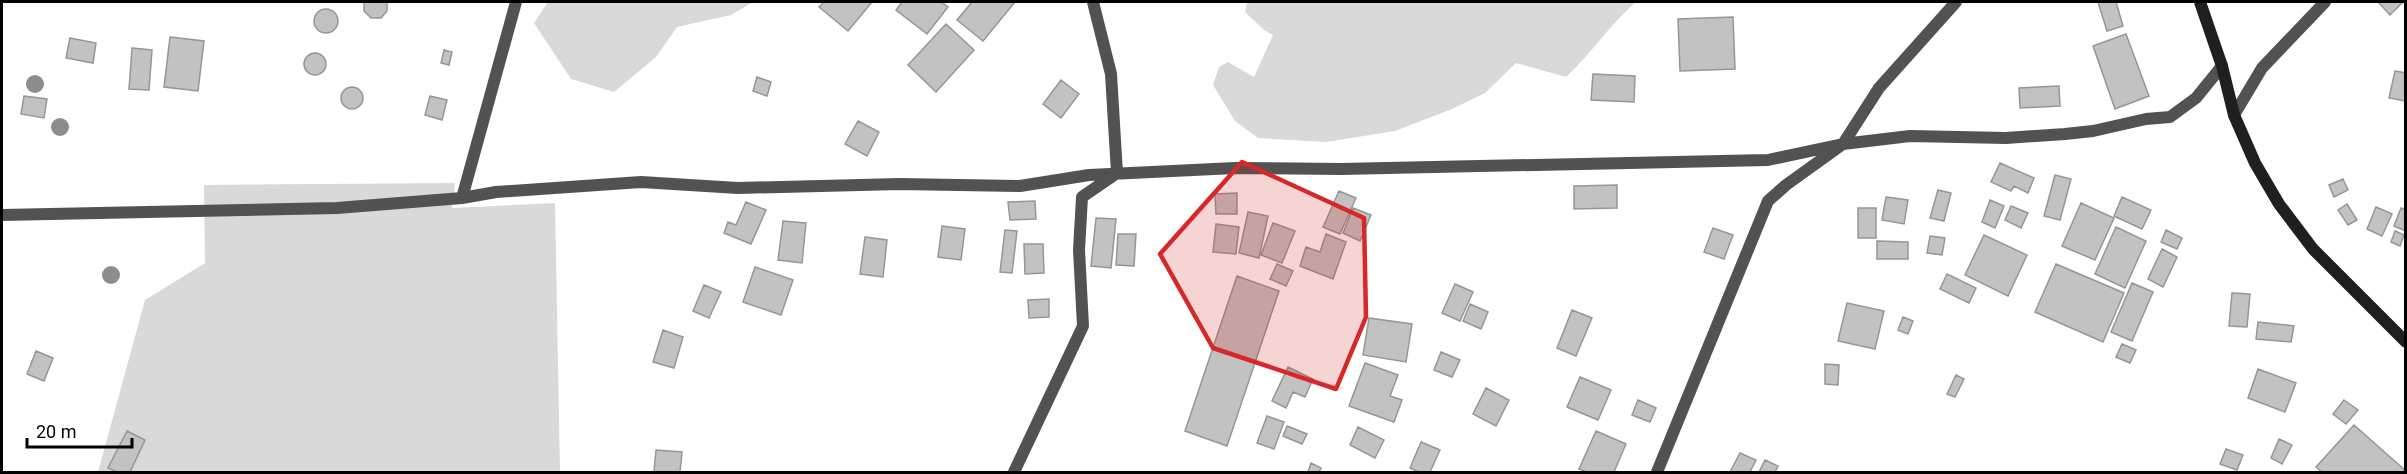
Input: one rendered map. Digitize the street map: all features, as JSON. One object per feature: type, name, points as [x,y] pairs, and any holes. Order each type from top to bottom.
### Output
[{"type":"street","points":[[462,198],[516,2]]},
{"type":"street","points":[[1093,2],[1111,74],[1117,173]]},
{"type":"street","points":[[1657,472],[1768,201],[1786,185],[1843,144],[1878,88],[1956,2]]},
{"type":"street","points":[[2200,2],[2222,66],[2234,115],[2255,163],[2279,204],[2306,240],[2406,342]]},
{"type":"street","points":[[2234,115],[2262,68],[2325,2]]},
{"type":"street","points":[[2,215],[337,208],[462,198],[496,192],[641,182],[738,188],[899,184],[1020,186],[1089,175],[1235,168],[1341,169],[1768,160],[1843,144],[1910,136],[2006,138],[2065,134],[2093,131],[2146,119],[2170,117],[2196,98],[2222,66]]},
{"type":"street","points":[[1014,472],[1083,326],[1079,250],[1082,197],[1117,173]]},
{"type":"highlighted area","points":[[1242,162],[1364,218],[1366,317],[1336,389],[1213,348],[1160,254]]},
{"type":"shaded area","points":[[548,2],[753,2],[731,15],[677,27],[656,57],[614,92],[571,79],[534,23]]},
{"type":"shaded area","points":[[1247,2],[1636,2],[1566,77],[1516,63],[1485,93],[1452,109],[1395,131],[1326,142],[1258,138],[1235,121],[1213,85],[1219,67],[1228,62],[1254,77],[1273,35],[1264,30],[1245,12]]},
{"type":"shaded area","points":[[455,183],[452,208],[555,203],[560,472],[98,472],[145,300],[205,263],[204,185]]},
{"type":"building","points":[[364,2],[387,2],[387,11],[381,18],[371,18],[364,11]]},
{"type":"building","points":[[824,2],[872,2],[848,31],[819,7]]},
{"type":"building","points":[[902,2],[941,2],[948,7],[927,34],[896,10]]},
{"type":"building","points":[[972,2],[1015,2],[983,41],[957,20]]},
{"type":"building","points":[[2098,2],[2116,2],[2123,26],[2107,31]]},
{"type":"building","points":[[2403,2],[2390,15],[2379,3]]},
{"type":"building","points":[[326,9],[335,12],[338,21],[335,30],[326,33],[317,30],[314,21],[317,12]]},
{"type":"building","points":[[1733,17],[1735,69],[1680,71],[1678,19]]},
{"type":"building","points":[[946,24],[974,50],[936,92],[908,65]]},
{"type":"building","points":[[2126,34],[2149,96],[2115,109],[2093,46]]},
{"type":"building","points":[[170,37],[204,41],[198,91],[164,87]]},
{"type":"building","points":[[70,38],[96,43],[93,63],[66,58]]},
{"type":"building","points":[[132,48],[152,50],[149,90],[129,89]]},
{"type":"building","points":[[444,50],[452,52],[449,65],[441,63]]},
{"type":"building","points":[[315,53],[323,56],[326,64],[323,72],[315,75],[307,72],[304,64],[307,56]]},
{"type":"building","points":[[2395,71],[2406,73],[2406,101],[2389,98]]},
{"type":"building","points":[[1593,74],[1635,76],[1634,102],[1591,100]]},
{"type":"building","points":[[757,77],[771,82],[767,96],[753,91]]},
{"type":"building","points":[[1061,80],[1079,94],[1061,118],[1043,104]]},
{"type":"building","points":[[2059,86],[2060,106],[2020,108],[2019,88]]},
{"type":"building","points":[[348,87],[356,87],[363,94],[363,102],[356,109],[348,109],[341,102],[341,94]]},
{"type":"building","points":[[24,96],[47,99],[44,118],[21,114]]},
{"type":"building","points":[[430,96],[447,100],[442,120],[425,115]]},
{"type":"building","points":[[858,121],[879,132],[867,156],[845,144]]},
{"type":"building","points":[[2000,163],[2034,178],[2028,193],[2014,186],[2011,191],[1991,182]]},
{"type":"building","points":[[2055,175],[2071,179],[2060,220],[2044,216]]},
{"type":"building","points":[[2343,179],[2348,190],[2334,197],[2329,185]]},
{"type":"building","points":[[1617,185],[1617,208],[1574,209],[1574,186]]},
{"type":"building","points":[[1938,190],[1951,193],[1944,221],[1930,218]]},
{"type":"building","points":[[1339,191],[1356,198],[1340,234],[1323,227]]},
{"type":"building","points":[[1237,193],[1237,214],[1216,214],[1215,194]]},
{"type":"building","points":[[1886,197],[1908,200],[1904,224],[1882,220]]},
{"type":"building","points":[[2122,197],[2151,210],[2142,229],[2114,216]]},
{"type":"building","points":[[1990,200],[2004,206],[1995,228],[1982,222]]},
{"type":"building","points":[[1035,201],[1036,219],[1010,220],[1008,202]]},
{"type":"building","points":[[746,202],[766,210],[751,244],[724,233],[728,222],[736,225]]},
{"type":"building","points":[[2081,203],[2114,218],[2095,260],[2062,246]]},
{"type":"building","points":[[2347,204],[2357,220],[2348,225],[2338,210]]},
{"type":"building","points":[[2011,206],[2028,213],[2021,228],[2005,220]]},
{"type":"building","points":[[2376,207],[2392,214],[2382,236],[2367,229]]},
{"type":"building","points":[[1353,208],[1371,215],[1360,241],[1343,233]]},
{"type":"building","points":[[1858,208],[1876,208],[1876,238],[1858,238]]},
{"type":"building","points":[[2401,208],[2406,210],[2406,231],[2394,226]]},
{"type":"building","points":[[1248,212],[1268,216],[1259,258],[1239,253]]},
{"type":"building","points":[[1096,218],[1116,219],[1111,268],[1091,266]]},
{"type":"building","points":[[783,221],[806,223],[802,263],[778,260]]},
{"type":"building","points":[[1273,223],[1295,231],[1282,263],[1261,255]]},
{"type":"building","points":[[1216,224],[1239,227],[1236,254],[1213,252]]},
{"type":"building","points":[[942,226],[965,229],[961,260],[938,257]]},
{"type":"building","points":[[2116,227],[2146,241],[2125,288],[2095,274]]},
{"type":"building","points":[[1713,228],[1733,235],[1724,259],[1704,252]]},
{"type":"building","points":[[1005,230],[1017,231],[1012,273],[1000,272]]},
{"type":"building","points":[[2166,230],[2182,238],[2177,249],[2161,242]]},
{"type":"building","points":[[2395,231],[2404,235],[2400,246],[2391,242]]},
{"type":"building","points":[[1118,234],[1136,234],[1134,266],[1116,265]]},
{"type":"building","points":[[1326,234],[1346,242],[1333,279],[1300,266],[1306,247],[1320,252]]},
{"type":"building","points":[[1984,235],[2027,255],[2008,296],[1965,275]]},
{"type":"building","points":[[1930,236],[1945,238],[1942,255],[1927,253]]},
{"type":"building","points":[[865,237],[887,240],[883,277],[860,274]]},
{"type":"building","points":[[1877,241],[1908,242],[1908,259],[1877,259]]},
{"type":"building","points":[[1024,244],[1043,244],[1044,273],[1025,274]]},
{"type":"building","points":[[2162,249],[2177,257],[2163,287],[2148,279]]},
{"type":"building","points":[[1277,264],[1293,271],[1286,286],[1270,279]]},
{"type":"building","points":[[2056,264],[2124,293],[2103,342],[2035,312]]},
{"type":"building","points":[[755,267],[793,280],[781,315],[743,302]]},
{"type":"building","points":[[1947,274],[1976,288],[1969,303],[1940,289]]},
{"type":"building","points":[[1237,276],[1279,291],[1227,446],[1185,431]]},
{"type":"building","points":[[2132,283],[2153,292],[2132,341],[2111,332]]},
{"type":"building","points":[[1455,284],[1473,292],[1460,321],[1442,313]]},
{"type":"building","points":[[704,285],[721,292],[709,318],[693,311]]},
{"type":"building","points":[[2232,293],[2250,294],[2247,327],[2229,326]]},
{"type":"building","points":[[1049,299],[1049,317],[1029,318],[1028,300]]},
{"type":"building","points":[[1847,303],[1884,311],[1875,349],[1838,341]]},
{"type":"building","points":[[1470,304],[1488,312],[1481,329],[1463,321]]},
{"type":"building","points":[[1572,310],[1592,318],[1576,356],[1557,348]]},
{"type":"building","points":[[1903,317],[1913,321],[1908,334],[1898,330]]},
{"type":"building","points":[[1369,318],[1412,324],[1406,362],[1363,355]]},
{"type":"building","points":[[2258,322],[2294,326],[2291,342],[2256,339]]},
{"type":"building","points":[[663,330],[683,337],[674,368],[653,362]]},
{"type":"building","points":[[2122,344],[2136,350],[2130,363],[2116,357]]},
{"type":"building","points":[[36,351],[53,358],[44,381],[27,374]]},
{"type":"building","points":[[1441,352],[1460,360],[1452,377],[1434,370]]},
{"type":"building","points":[[1365,363],[1398,375],[1390,396],[1402,400],[1394,422],[1349,406]]},
{"type":"building","points":[[1825,364],[1839,365],[1838,385],[1825,384]]},
{"type":"building","points":[[1288,367],[1313,379],[1305,397],[1293,392],[1286,408],[1272,401]]},
{"type":"building","points":[[2258,369],[2296,383],[2285,412],[2248,398]]},
{"type":"building","points":[[1956,375],[1964,379],[1955,397],[1947,394]]},
{"type":"building","points":[[1580,377],[1611,390],[1598,420],[1567,407]]},
{"type":"building","points":[[1486,388],[1509,400],[1496,426],[1473,414]]},
{"type":"building","points":[[1638,400],[1656,408],[1650,422],[1632,415]]},
{"type":"building","points":[[2344,400],[2358,410],[2346,424],[2333,414]]},
{"type":"building","points":[[1267,416],[1284,422],[1274,449],[1257,443]]},
{"type":"building","points":[[2354,425],[2406,472],[2322,472],[2316,467]]},
{"type":"building","points":[[1287,426],[1307,434],[1302,444],[1283,436]]},
{"type":"building","points":[[1358,427],[1384,440],[1375,458],[1350,445]]},
{"type":"building","points":[[127,431],[145,440],[130,472],[117,472],[108,468]]},
{"type":"building","points":[[1596,431],[1626,444],[1614,472],[1587,472],[1579,469]]},
{"type":"building","points":[[2279,439],[2292,445],[2282,464],[2271,458]]},
{"type":"building","points":[[1421,442],[1440,450],[1430,472],[1419,472],[1410,468]]},
{"type":"building","points":[[2226,449],[2243,455],[2237,470],[2220,464]]},
{"type":"building","points":[[656,450],[682,452],[680,472],[654,472]]},
{"type":"building","points":[[1740,453],[1756,460],[1750,472],[1730,472]]},
{"type":"building","points":[[1765,460],[1778,466],[1775,472],[1759,472]]},
{"type":"building","points":[[1311,463],[1321,468],[1319,472],[1308,472]]}]
